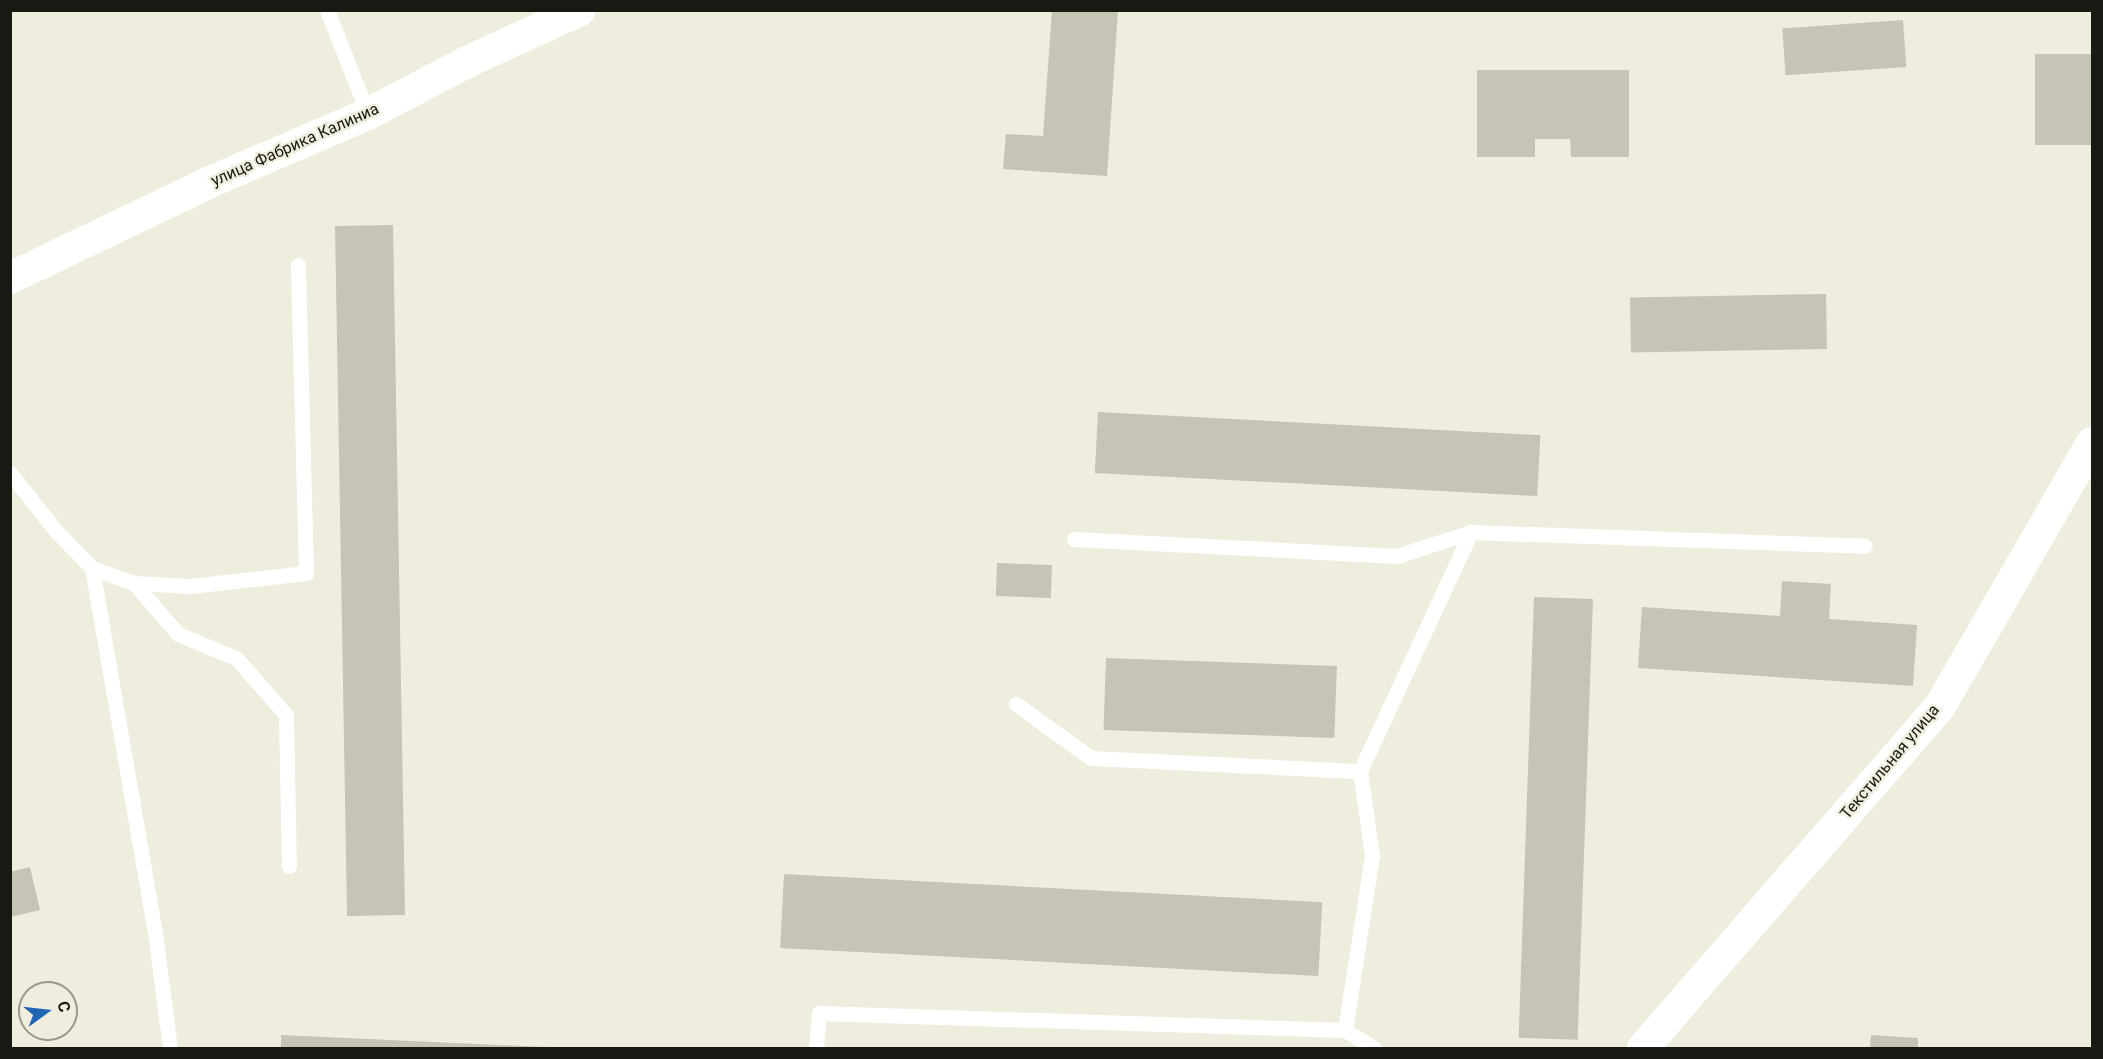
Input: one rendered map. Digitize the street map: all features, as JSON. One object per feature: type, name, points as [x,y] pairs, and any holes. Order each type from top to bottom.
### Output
[{"type":"street","name":"улица Фабрика Калиниа","points":[[10,278],[217,179],[368,114],[467,62],[580,10]]},
{"type":"street","name":"Текстильная улица","points":[[1643,1048],[1939,708],[2092,443]]},
{"type":"lane","points":[[327,10],[368,114]]},
{"type":"lane","points":[[10,473],[56,531],[92,568],[134,583],[190,586],[306,573],[298,265]]},
{"type":"lane","points":[[1345,1030],[1372,856],[1360,771],[1471,532]]},
{"type":"lane","points":[[1074,538],[1397,556],[1471,532],[1865,546]]},
{"type":"lane","points":[[92,568],[156,939],[170,1048]]},
{"type":"lane","points":[[134,583],[178,634],[236,658],[286,715],[290,866]]},
{"type":"lane","points":[[1016,704],[1091,758],[1360,771]]},
{"type":"lane","points":[[816,1048],[819,1013],[1345,1030],[1374,1048]]},
{"type":"building","points":[[1052,10],[1118,10],[1107,176],[1003,169],[1006,134],[1043,136]]},
{"type":"building","points":[[1903,20],[1906,67],[1786,75],[1782,28]]},
{"type":"building","points":[[2035,54],[2092,54],[2092,145],[2035,145]]},
{"type":"building","points":[[1477,70],[1629,70],[1629,157],[1571,157],[1570,139],[1535,139],[1535,157],[1477,157]]},
{"type":"building","points":[[393,225],[405,915],[347,916],[335,226]]},
{"type":"building","points":[[1826,294],[1827,349],[1631,352],[1630,297]]},
{"type":"building","points":[[1098,412],[1540,435],[1537,496],[1095,473]]},
{"type":"building","points":[[997,563],[1052,565],[1051,598],[996,596]]},
{"type":"building","points":[[1782,581],[1831,584],[1829,619],[1917,625],[1913,686],[1638,668],[1642,607],[1780,616]]},
{"type":"building","points":[[1534,597],[1593,599],[1578,1040],[1519,1038]]},
{"type":"building","points":[[1106,658],[1337,666],[1334,738],[1103,730]]},
{"type":"building","points":[[30,867],[40,910],[10,917],[10,872]]},
{"type":"building","points":[[784,874],[1322,902],[1318,976],[780,948]]},
{"type":"building","points":[[281,1035],[545,1047],[545,1048],[281,1048]]},
{"type":"building","points":[[1871,1035],[1918,1038],[1918,1048],[1870,1048]]}]
